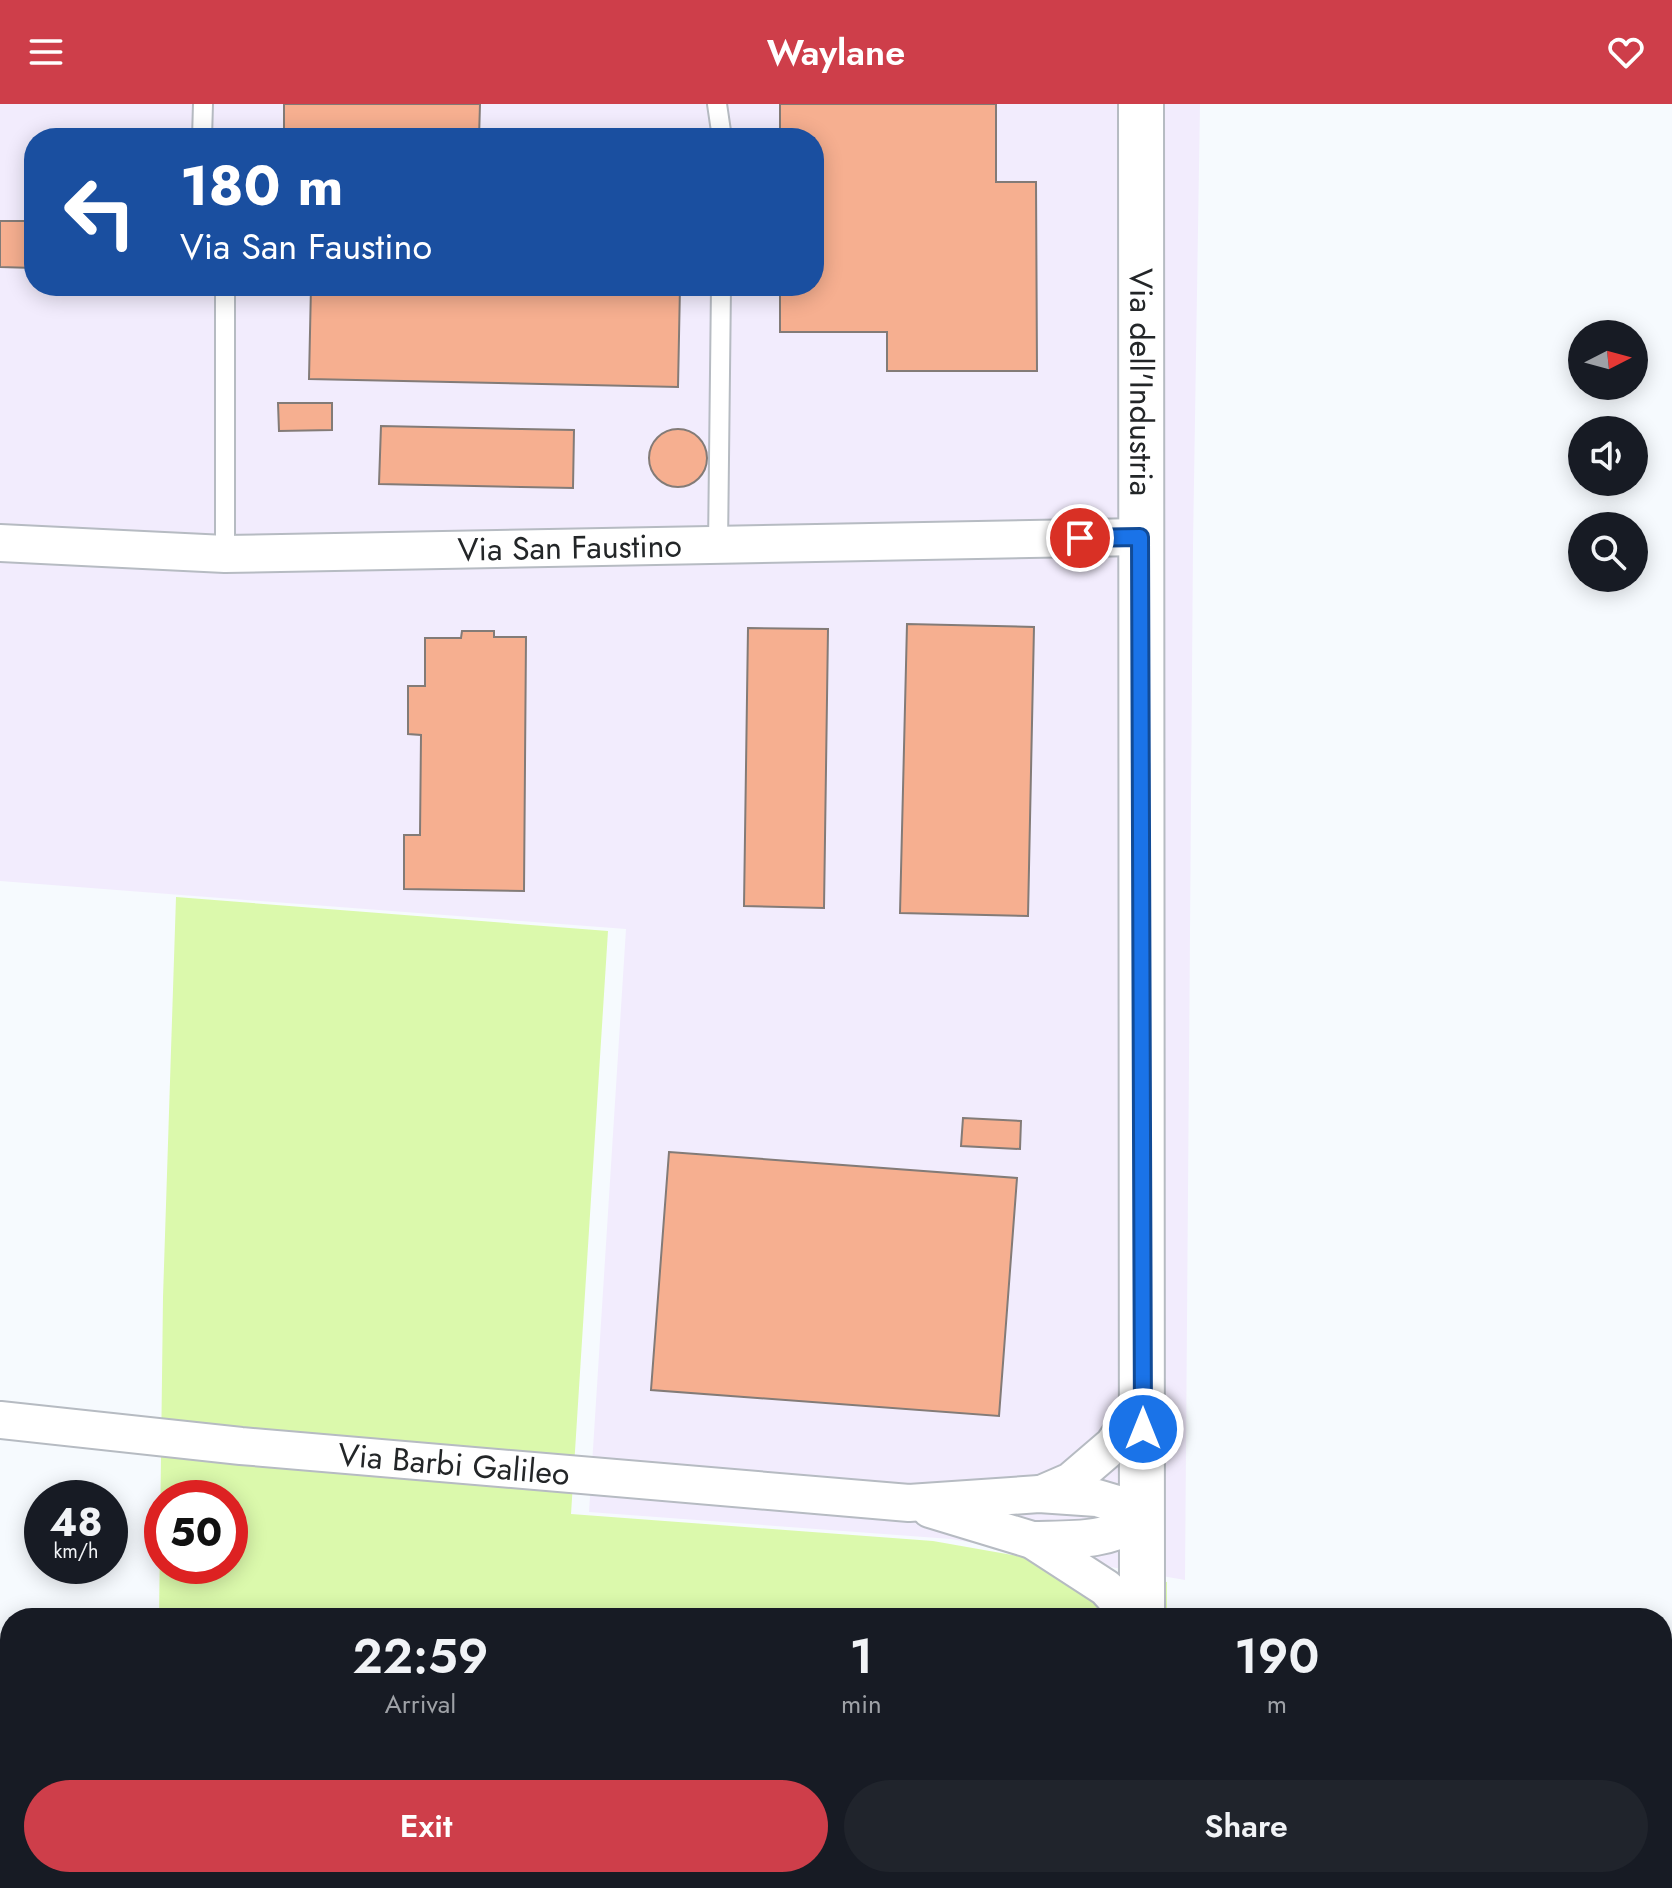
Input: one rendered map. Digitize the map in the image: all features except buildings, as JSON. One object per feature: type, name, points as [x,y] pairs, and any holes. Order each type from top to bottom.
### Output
[{"type":"main road","name":"Via dell'Industria","points":[[1141,104],[1142,1608]]},
{"type":"street","name":"Via San Faustino","points":[[0,543],[225,554],[1140,537]]},
{"type":"street","name":"Via Barbi Galileo","points":[[1039,1494],[1071,1481],[1113,1445],[1144,1399]]},
{"type":"street","name":"Via Barbi Galileo","points":[[0,1420],[256,1447],[909,1503],[1039,1494],[1097,1498],[1124,1506],[1142,1520],[1121,1532],[1087,1539],[1032,1540]]},
{"type":"street","name":"Via Barbi Galileo","points":[[909,1503],[1032,1540],[1106,1588],[1124,1608]]},
{"type":"lane","points":[[202,128],[203,104]]},
{"type":"lane","points":[[717,104],[721,128]]},
{"type":"lane","points":[[225,296],[225,554]]},
{"type":"lane","points":[[718,546],[721,296]]},
{"type":"shaded area","points":[[0,104],[1200,104],[1193,545],[1185,1580],[951,1539],[589,1512],[626,929],[0,881]]},
{"type":"green space","points":[[176,897],[608,931],[571,1514],[933,1541],[1167,1582],[1167,1608],[159,1608],[159,1584],[248,1584],[248,1480],[161,1480],[163,1297]]},
{"type":"route","points":[[1080,538],[1140,537],[1143,1429]]}]
